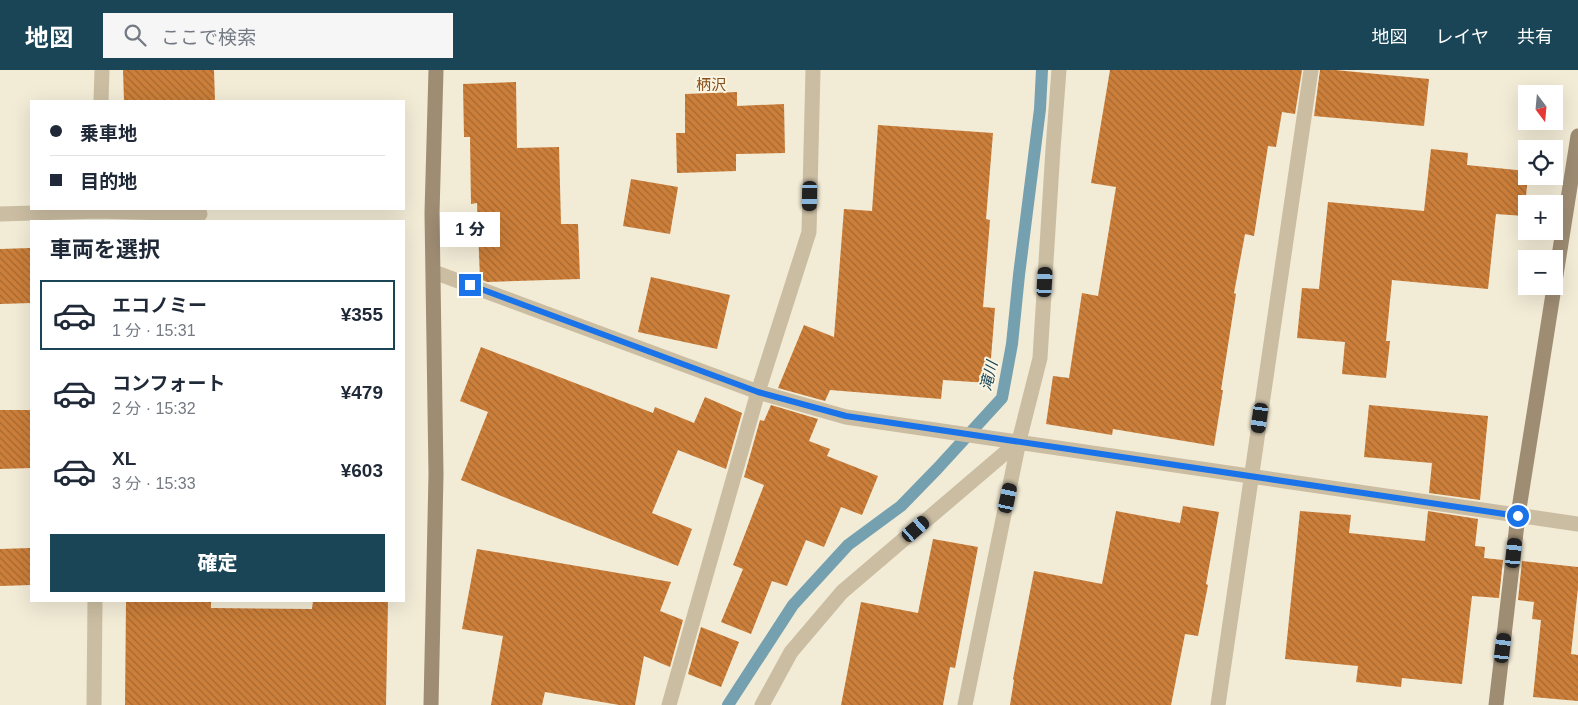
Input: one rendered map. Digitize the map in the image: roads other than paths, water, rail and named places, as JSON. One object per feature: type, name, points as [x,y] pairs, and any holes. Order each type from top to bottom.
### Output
[{"type":"street","points":[[101,100],[102,70]]},
{"type":"street","points":[[431,705],[436,474],[432,214],[436,70]]},
{"type":"street","points":[[669,705],[758,392],[809,232],[813,70]]},
{"type":"street","points":[[965,705],[1019,441],[1040,358],[1059,70]]},
{"type":"street","points":[[1218,705],[1312,70]]},
{"type":"street","points":[[1496,705],[1518,516],[1578,136]]},
{"type":"street","points":[[0,214],[200,214]]},
{"type":"street","points":[[434,272],[758,392],[846,416],[1578,524]]},
{"type":"street","points":[[762,705],[791,652],[842,592],[1019,441]]},
{"type":"street","points":[[94,705],[95,602]]},
{"type":"waterway","name":"滝川","points":[[728,705],[793,605],[848,545],[901,506],[1002,398],[1012,344],[1040,109],[1042,70]]},
{"type":"district","name":"柄沢","points":[[711,85]]}]
